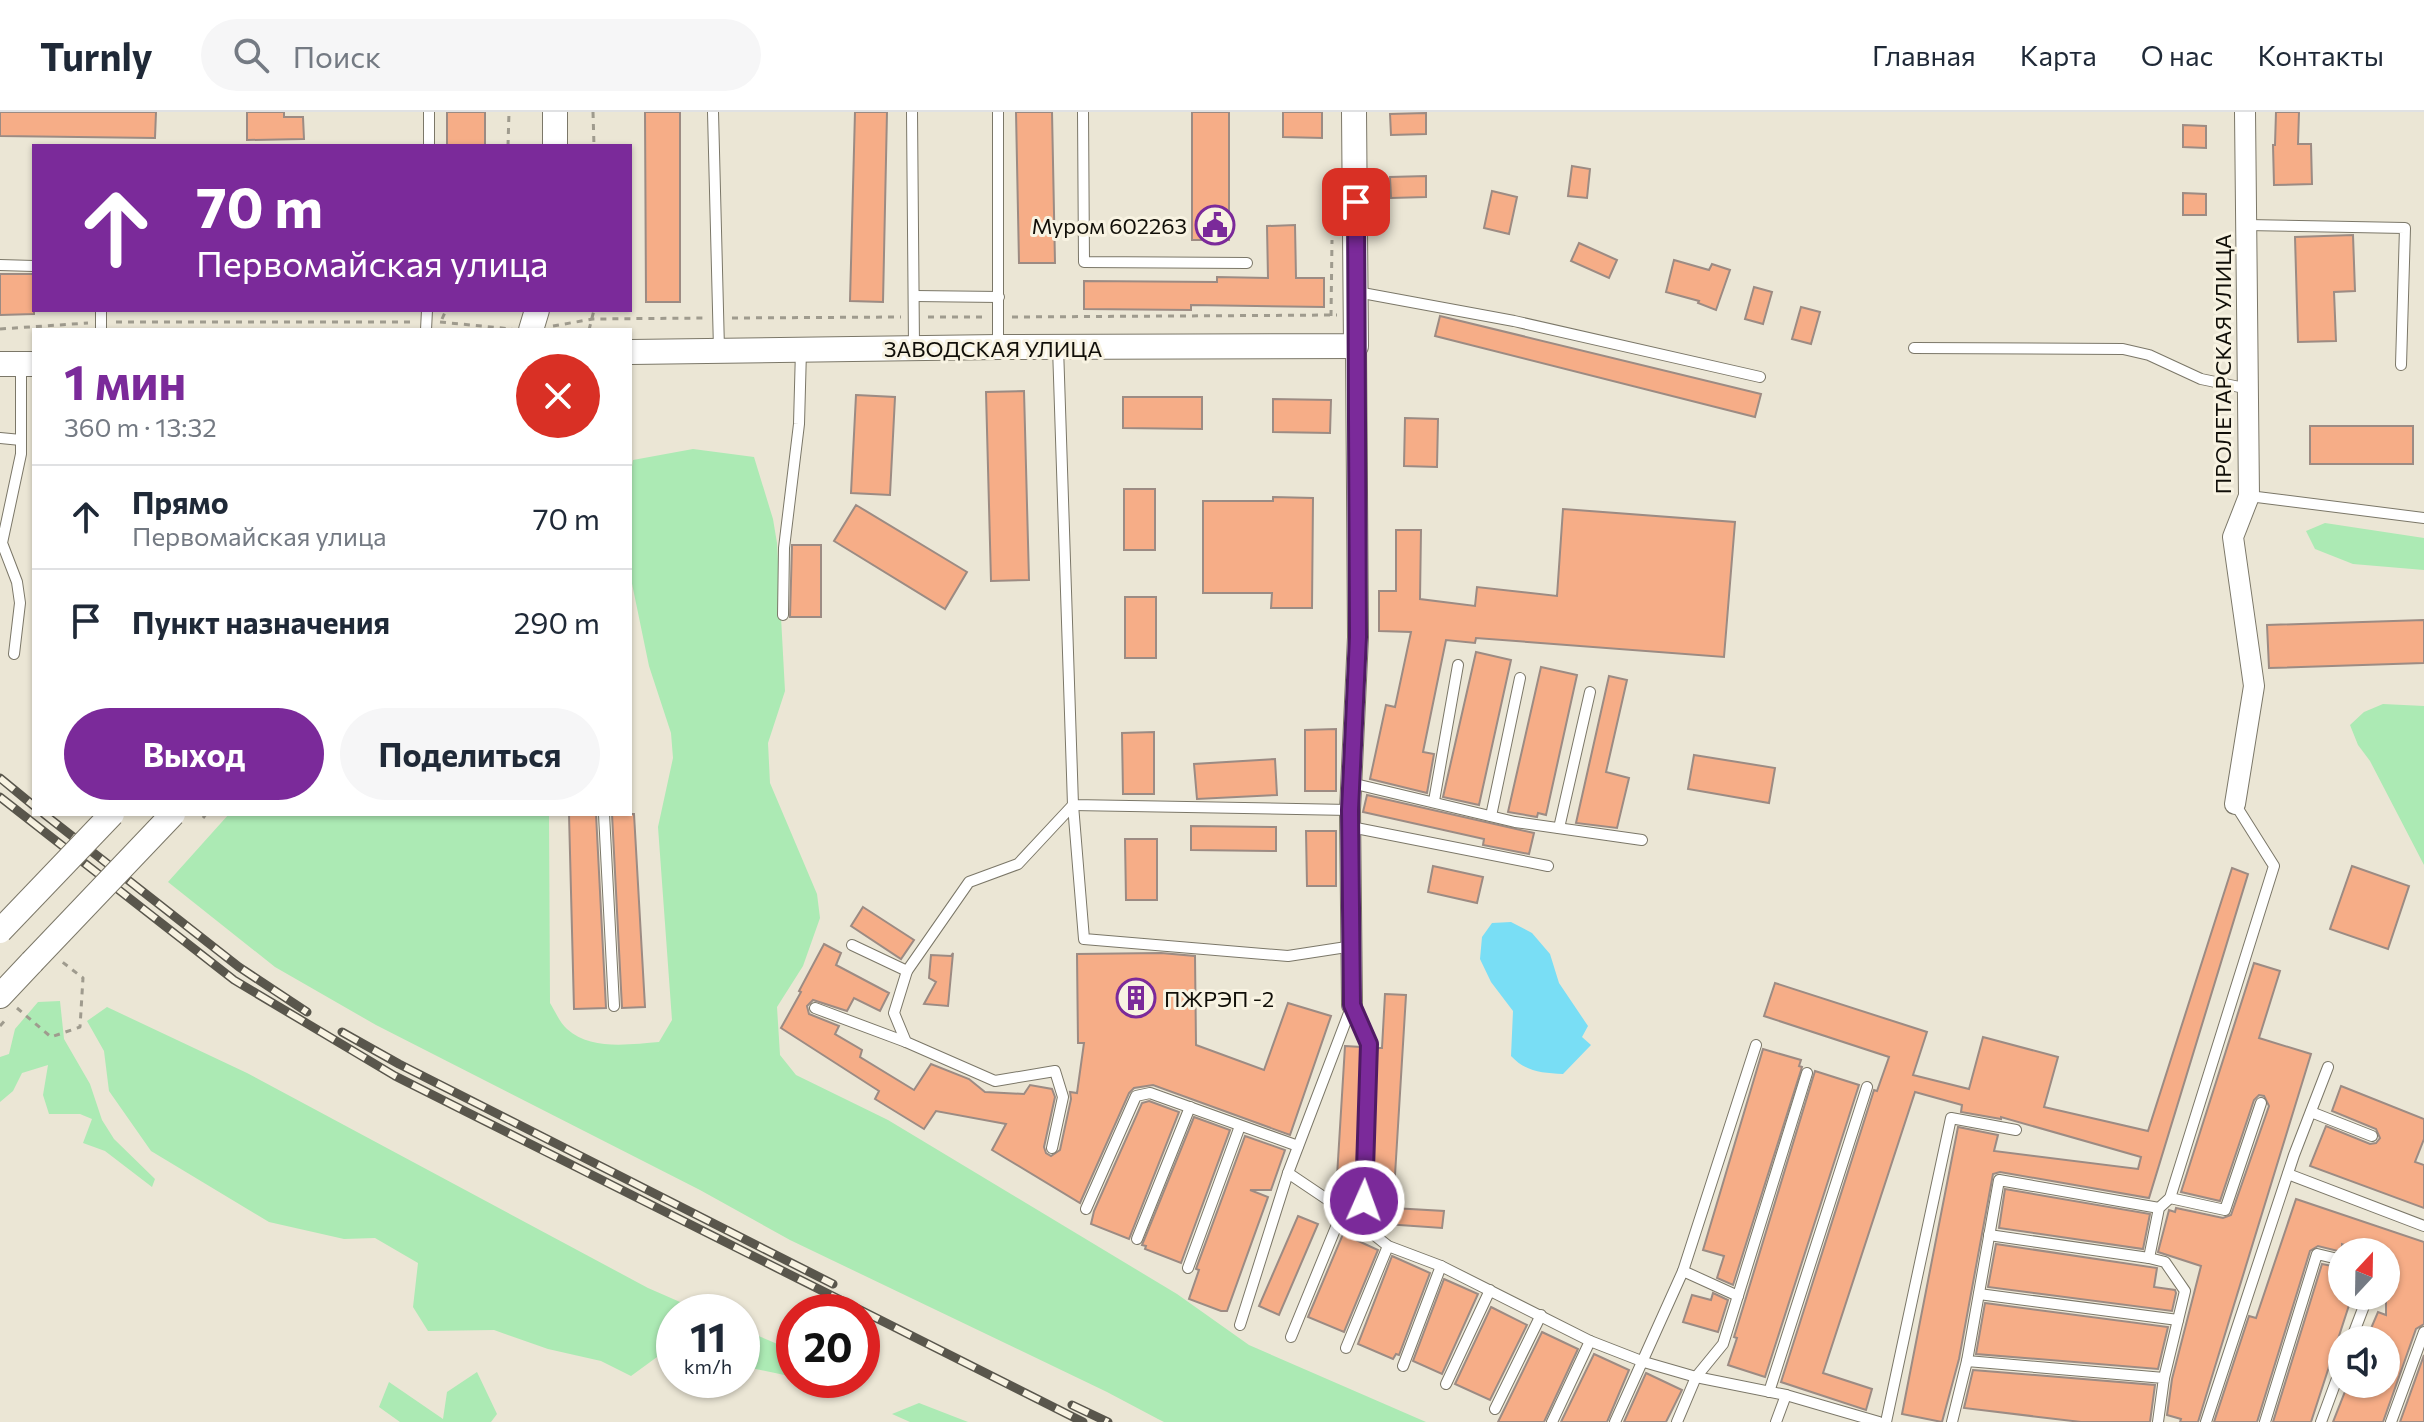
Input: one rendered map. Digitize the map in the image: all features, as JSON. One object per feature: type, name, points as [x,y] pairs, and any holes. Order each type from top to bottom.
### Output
[{"type":"street","points":[[555,112],[555,144]]},
{"type":"street","points":[[1352,1005],[1350,819],[1358,637],[1354,112]]},
{"type":"street","name":"ПРОЛЕТАРСКАЯ УЛИЦА","points":[[2235,804],[2254,686],[2233,537],[2249,496],[2245,112]]},
{"type":"street","name":"ЗАВОДСКАЯ УЛИЦА","points":[[632,352],[1356,346]]},
{"type":"street","points":[[0,931],[110,816]]},
{"type":"street","points":[[8,1002],[42,958],[171,816]]},
{"type":"lane","points":[[429,112],[429,144]]},
{"type":"lane","points":[[713,112],[719,351]]},
{"type":"lane","points":[[912,112],[914,348]]},
{"type":"lane","points":[[998,112],[998,347]]},
{"type":"lane","points":[[1083,112],[1084,262],[1247,263]]},
{"type":"lane","points":[[2247,225],[2405,228],[2401,365]]},
{"type":"lane","points":[[0,265],[32,266]]},
{"type":"lane","points":[[915,296],[999,297]]},
{"type":"lane","points":[[1357,302],[1371,297],[1514,321],[1760,377]]},
{"type":"lane","points":[[1058,347],[1073,805],[1084,939],[1288,956],[1353,946]]},
{"type":"lane","points":[[1914,348],[2123,349],[2149,355],[2201,379],[2249,389]]},
{"type":"lane","points":[[783,615],[784,548],[799,424],[801,350]]},
{"type":"lane","points":[[14,654],[20,603],[17,582],[2,543],[21,454],[18,364]]},
{"type":"lane","points":[[0,438],[21,440]]},
{"type":"lane","points":[[2249,496],[2424,518]]},
{"type":"lane","points":[[1434,801],[1458,665]]},
{"type":"lane","points":[[1491,816],[1520,678]]},
{"type":"lane","points":[[1559,828],[1590,692]]},
{"type":"lane","points":[[1351,783],[1491,816],[1642,840]]},
{"type":"lane","points":[[2149,1258],[2159,1208],[2170,1198],[2274,866],[2235,804]]},
{"type":"lane","points":[[906,1042],[894,1013],[907,971],[969,882],[1018,864],[1073,805],[1350,819],[1548,866]]},
{"type":"lane","points":[[604,816],[614,1006]]},
{"type":"lane","points":[[852,945],[907,971]]},
{"type":"lane","points":[[1240,1325],[1288,1173],[1352,1005]]},
{"type":"lane","points":[[1291,1337],[1343,1210],[1364,1201],[1369,1044],[1352,1005]]},
{"type":"lane","points":[[815,1008],[906,1042],[995,1081],[1055,1071],[1063,1097],[1052,1148]]},
{"type":"lane","points":[[1615,1422],[1683,1271],[1756,1045]]},
{"type":"lane","points":[[2206,1422],[2288,1174],[2328,1067]]},
{"type":"lane","points":[[1677,1422],[1696,1377],[1723,1344],[1807,1073]]},
{"type":"lane","points":[[1769,1392],[1867,1087]]},
{"type":"lane","points":[[1086,1209],[1136,1096],[1150,1093],[1298,1146]]},
{"type":"lane","points":[[2170,1198],[2225,1210],[2261,1103]]},
{"type":"lane","points":[[1137,1239],[1190,1107]]},
{"type":"lane","points":[[2311,1112],[2372,1136]]},
{"type":"lane","points":[[1886,1422],[1951,1118],[2016,1130]]},
{"type":"lane","points":[[1188,1268],[1240,1126]]},
{"type":"lane","points":[[1288,1173],[1343,1210],[1388,1246],[1441,1266],[1590,1341],[1644,1362],[1696,1377],[1786,1395],[1879,1422]]},
{"type":"lane","points":[[2288,1174],[2424,1226]]},
{"type":"lane","points":[[1952,1422],[1967,1361],[1999,1180],[2159,1208]]},
{"type":"lane","points":[[1989,1235],[2165,1262],[2185,1291],[2164,1378],[2158,1422]]},
{"type":"lane","points":[[1346,1348],[1388,1246]]},
{"type":"lane","points":[[2265,1422],[2317,1254],[2328,1257]]},
{"type":"lane","points":[[1403,1366],[1441,1266]]},
{"type":"lane","points":[[1683,1271],[1738,1296]]},
{"type":"lane","points":[[1446,1384],[1490,1290]]},
{"type":"lane","points":[[1979,1294],[2178,1320]]},
{"type":"lane","points":[[1495,1409],[1541,1315]]},
{"type":"lane","points":[[2391,1422],[2424,1332]]},
{"type":"lane","points":[[1552,1422],[1590,1341]]},
{"type":"lane","points":[[1967,1361],[2164,1378]]},
{"type":"lane","points":[[1776,1422],[1786,1395]]},
{"type":"lane","points":[[2321,1422],[2330,1398]]},
{"type":"path","points":[[508,144],[509,112]]},
{"type":"path","points":[[593,112],[594,144]]},
{"type":"path","points":[[445,312],[441,322],[532,324],[593,319],[1331,316],[1357,302]]},
{"type":"path","points":[[590,328],[594,312]]},
{"type":"path","points":[[34,328],[426,326]]},
{"type":"path","points":[[0,329],[32,328]]},
{"type":"path","points":[[8,1002],[51,1037],[80,1027],[83,978],[42,958]]},
{"type":"green space","points":[[693,449],[754,457],[773,519],[785,691],[768,743],[770,783],[817,894],[820,918],[803,966],[777,1007],[780,1055],[796,1075],[888,1120],[1177,1294],[1249,1345],[1426,1422],[1164,1422],[790,1240],[700,1190],[376,1025],[275,967],[168,882],[227,816],[549,816],[550,1003],[564,1026],[588,1041],[624,1045],[659,1042],[672,1020],[658,827],[673,758],[671,733],[649,666],[632,584],[633,460]]},
{"type":"green space","points":[[2325,523],[2424,538],[2424,570],[2353,564],[2315,549],[2306,531]]},
{"type":"green space","points":[[2383,704],[2424,706],[2424,865],[2350,725],[2364,712]]},
{"type":"green space","points":[[60,1001],[64,1039],[90,1084],[102,1120],[114,1139],[155,1179],[152,1187],[105,1151],[83,1143],[92,1119],[80,1114],[49,1114],[43,1095],[48,1065],[22,1073],[13,1091],[0,1102],[0,1057],[9,1054],[15,1029],[38,1002]]},
{"type":"green space","points":[[107,1007],[247,1073],[662,1294],[656,1294],[656,1358],[631,1376],[601,1361],[548,1349],[494,1330],[428,1331],[413,1307],[418,1263],[375,1238],[344,1239],[269,1222],[151,1151],[109,1091],[104,1051],[87,1021]]},
{"type":"green space","points":[[760,1337],[776,1343],[776,1373],[760,1370]]},
{"type":"green space","points":[[477,1372],[497,1414],[491,1422],[400,1422],[379,1407],[389,1382],[443,1419],[447,1392]]},
{"type":"green space","points":[[919,1403],[968,1422],[910,1422],[892,1414]]},
{"type":"water","points":[[1511,922],[1532,933],[1550,954],[1559,983],[1588,1026],[1582,1037],[1591,1045],[1563,1074],[1535,1071],[1511,1056],[1513,1011],[1491,982],[1480,959],[1482,937],[1492,923]]},
{"type":"building","points":[[0,112],[156,112],[155,138],[0,136]]},
{"type":"building","points":[[247,112],[284,112],[284,117],[303,117],[304,139],[247,140]]},
{"type":"building","points":[[447,112],[485,112],[485,144],[447,144]]},
{"type":"building","points":[[645,112],[680,112],[680,302],[646,302]]},
{"type":"building","points":[[855,112],[887,112],[883,302],[850,301]]},
{"type":"building","points":[[1016,112],[1052,112],[1055,263],[1019,263]]},
{"type":"building","points":[[1192,112],[1229,112],[1229,240],[1192,240]]},
{"type":"building","points":[[1283,112],[1322,112],[1322,138],[1283,137]]},
{"type":"building","points":[[2276,112],[2299,112],[2298,144],[2311,144],[2312,184],[2274,185]]},
{"type":"building","points":[[1426,113],[1426,134],[1391,135],[1390,114]]},
{"type":"building","points":[[2183,125],[2206,126],[2206,148],[2183,147]]},
{"type":"building","points":[[1572,166],[1590,169],[1587,198],[1568,196]]},
{"type":"building","points":[[1426,176],[1426,197],[1391,198],[1390,177]]},
{"type":"building","points":[[1492,191],[1517,197],[1509,234],[1484,228]]},
{"type":"building","points":[[2183,193],[2206,194],[2206,215],[2183,215]]},
{"type":"building","points":[[1295,225],[1296,278],[1324,278],[1324,307],[1191,305],[1191,310],[1084,309],[1084,281],[1217,282],[1217,277],[1268,278],[1267,226]]},
{"type":"building","points":[[2353,235],[2355,291],[2334,292],[2336,341],[2298,342],[2295,237]]},
{"type":"building","points":[[1579,243],[1617,260],[1609,278],[1571,261]]},
{"type":"building","points":[[1674,260],[1709,270],[1712,264],[1730,270],[1716,310],[1699,301],[1666,292]]},
{"type":"building","points":[[0,274],[32,274],[34,314],[0,315]]},
{"type":"building","points":[[1754,287],[1772,292],[1763,324],[1745,319]]},
{"type":"building","points":[[1801,307],[1820,312],[1811,344],[1792,339]]},
{"type":"building","points":[[1440,316],[1761,394],[1755,417],[1435,336]]},
{"type":"building","points":[[1024,391],[1029,580],[991,581],[986,392]]},
{"type":"building","points":[[856,395],[895,397],[890,495],[851,493]]},
{"type":"building","points":[[1123,397],[1202,397],[1202,429],[1123,428]]},
{"type":"building","points":[[1273,399],[1331,400],[1330,433],[1273,432]]},
{"type":"building","points":[[1405,418],[1438,419],[1437,467],[1404,466]]},
{"type":"building","points":[[2310,426],[2413,426],[2413,464],[2310,464]]},
{"type":"building","points":[[1124,489],[1155,489],[1155,550],[1124,550]]},
{"type":"building","points":[[1273,497],[1313,498],[1312,608],[1271,608],[1272,593],[1203,593],[1203,501],[1273,501]]},
{"type":"building","points":[[856,505],[967,572],[945,609],[834,541]]},
{"type":"building","points":[[1563,509],[1735,522],[1724,657],[1476,638],[1475,643],[1446,640],[1423,752],[1434,754],[1427,793],[1370,779],[1386,705],[1395,707],[1411,632],[1379,631],[1379,591],[1396,591],[1396,530],[1421,530],[1420,599],[1475,606],[1477,587],[1557,596]]},
{"type":"building","points":[[792,545],[821,545],[821,617],[790,617]]},
{"type":"building","points":[[1125,597],[1156,597],[1156,658],[1125,658]]},
{"type":"building","points":[[2424,620],[2424,663],[2269,668],[2267,625]]},
{"type":"building","points":[[1476,652],[1511,660],[1479,805],[1443,797]]},
{"type":"building","points":[[1541,667],[1577,675],[1546,815],[1538,813],[1537,817],[1508,812]]},
{"type":"building","points":[[1609,676],[1627,680],[1606,772],[1629,778],[1617,828],[1576,823]]},
{"type":"building","points":[[1336,729],[1336,791],[1305,791],[1305,730]]},
{"type":"building","points":[[1154,732],[1154,794],[1123,794],[1122,733]]},
{"type":"building","points":[[1694,755],[1775,768],[1769,803],[1688,789]]},
{"type":"building","points":[[1275,759],[1277,795],[1197,799],[1194,764]]},
{"type":"building","points":[[1367,795],[1534,833],[1529,854],[1483,845],[1484,839],[1363,812]]},
{"type":"building","points":[[634,814],[645,1007],[622,1008],[612,816]]},
{"type":"building","points":[[569,816],[596,816],[606,1008],[574,1009]]},
{"type":"building","points":[[1191,826],[1276,827],[1276,851],[1191,850]]},
{"type":"building","points":[[1306,831],[1336,831],[1336,886],[1307,886]]},
{"type":"building","points":[[1125,839],[1157,839],[1157,900],[1126,900]]},
{"type":"building","points":[[1433,866],[1483,877],[1477,903],[1428,892]]},
{"type":"building","points":[[2352,866],[2409,886],[2388,949],[2330,929]]},
{"type":"building","points":[[2232,868],[2248,874],[2149,1198],[2000,1172],[1993,1174],[1959,1359],[1942,1422],[1902,1414],[1958,1127],[1998,1135],[1994,1151],[2138,1169],[2141,1157],[2001,1117],[1961,1112],[1962,1105],[1915,1092],[1823,1373],[1872,1389],[1866,1410],[1781,1382],[1874,1090],[1877,1091],[1889,1057],[1764,1016],[1775,983],[1927,1032],[1913,1075],[1969,1089],[1983,1037],[2058,1057],[2044,1107],[2148,1131]]},
{"type":"building","points":[[863,907],[914,940],[901,959],[851,926]]},
{"type":"building","points":[[824,944],[841,953],[836,965],[889,993],[880,1011],[854,998],[847,1011],[813,1000],[807,1006],[809,1014],[839,1026],[835,1034],[862,1050],[860,1057],[914,1090],[931,1064],[969,1079],[985,1092],[1024,1094],[1030,1085],[1052,1089],[1055,1097],[1044,1147],[1051,1156],[1060,1150],[1070,1092],[1077,1093],[1084,1043],[1078,1043],[1077,954],[1161,953],[1195,956],[1196,1045],[1264,1070],[1288,1003],[1331,1016],[1290,1135],[1153,1085],[1134,1088],[1129,1093],[1080,1203],[992,1150],[1006,1124],[936,1111],[924,1129],[875,1099],[879,1091],[781,1028]]},
{"type":"building","points":[[953,953],[948,1006],[924,1004],[936,982],[929,978],[931,955],[951,956]]},
{"type":"building","points":[[2254,963],[2280,971],[2259,1038],[2311,1054],[2198,1422],[2180,1422],[2181,1419],[2167,1415],[2172,1379],[2201,1266],[2158,1252],[2169,1210],[2175,1212],[2176,1208],[2223,1218],[2231,1215],[2269,1106],[2264,1096],[2259,1095],[2254,1100],[2220,1201],[2181,1192]]},
{"type":"building","points":[[1385,994],[1406,995],[1393,1208],[1444,1211],[1442,1228],[1371,1223],[1377,1048],[1382,1048]]},
{"type":"building","points":[[1345,1046],[1361,1047],[1356,1193],[1336,1193]]},
{"type":"building","points":[[1763,1049],[1801,1060],[1799,1066],[1802,1067],[1733,1285],[1717,1278],[1724,1256],[1703,1250]]},
{"type":"building","points":[[1815,1071],[1859,1085],[1765,1377],[1728,1365]]},
{"type":"building","points":[[2341,1086],[2424,1119],[2424,1139],[2415,1162],[2424,1165],[2424,1208],[2310,1166],[2326,1126],[2370,1144],[2380,1138],[2376,1129],[2332,1111]]},
{"type":"building","points":[[1149,1101],[1179,1112],[1129,1239],[1091,1224],[1142,1103]]},
{"type":"building","points":[[1194,1117],[1230,1130],[1181,1263],[1142,1245]]},
{"type":"building","points":[[1245,1136],[1285,1150],[1271,1190],[1250,1190],[1268,1197],[1227,1311],[1221,1311],[1189,1299],[1199,1270],[1196,1269]]},
{"type":"building","points":[[2005,1189],[2150,1214],[2143,1249],[1999,1228]]},
{"type":"building","points":[[2296,1199],[2424,1242],[2424,1324],[2416,1329],[2400,1374],[2400,1326],[2372,1326],[2378,1312],[2386,1315],[2386,1310],[2400,1310],[2400,1238],[2328,1238],[2328,1248],[2318,1246],[2310,1251],[2257,1422],[2214,1422],[2249,1316],[2256,1318]]},
{"type":"building","points":[[1298,1216],[1318,1224],[1279,1315],[1259,1306]]},
{"type":"building","points":[[1343,1234],[1378,1250],[1344,1332],[1308,1317]]},
{"type":"building","points":[[1996,1244],[2157,1268],[2154,1287],[2175,1290],[2172,1311],[1988,1287]]},
{"type":"building","points":[[1392,1256],[1430,1273],[1399,1355],[1396,1354],[1393,1359],[1358,1344]]},
{"type":"building","points":[[2322,1264],[2328,1265],[2328,1310],[2347,1310],[2342,1326],[2328,1326],[2328,1370],[2311,1422],[2273,1422]]},
{"type":"building","points":[[1444,1279],[1478,1294],[1442,1374],[1413,1361]]},
{"type":"building","points":[[1713,1293],[1728,1300],[1718,1332],[1683,1322],[1692,1295],[1711,1300]]},
{"type":"building","points":[[1985,1303],[2168,1327],[2158,1369],[1976,1354]]},
{"type":"building","points":[[1491,1307],[1527,1325],[1490,1400],[1455,1384]]},
{"type":"building","points":[[1542,1332],[1578,1349],[1544,1422],[1498,1422]]},
{"type":"building","points":[[1594,1354],[1629,1370],[1607,1422],[1561,1422]]},
{"type":"building","points":[[2424,1355],[2424,1422],[2400,1422]]},
{"type":"building","points":[[1973,1370],[2155,1385],[2150,1422],[2081,1422],[1964,1408]]},
{"type":"building","points":[[1646,1373],[1682,1390],[1666,1422],[1624,1422]]},
{"type":"building","points":[[2342,1398],[2392,1398],[2383,1422],[2333,1422]]},
{"type":"railway","points":[[0,778],[32,804]]},
{"type":"railway","points":[[0,797],[234,980],[395,1076],[1083,1422]]},
{"type":"railway","points":[[47,816],[239,967],[307,1012]]},
{"type":"railway","points":[[342,1032],[399,1064],[833,1284]]},
{"type":"railway","points":[[1072,1405],[1108,1422]]},
{"type":"place","name":"Муром 602263","points":[[1215,225]]},
{"type":"place","name":"ПЖРЭП -2","points":[[1136,998]]},
{"type":"route","points":[[1356,202],[1358,637],[1350,810],[1352,1005],[1369,1044],[1364,1201]]}]
